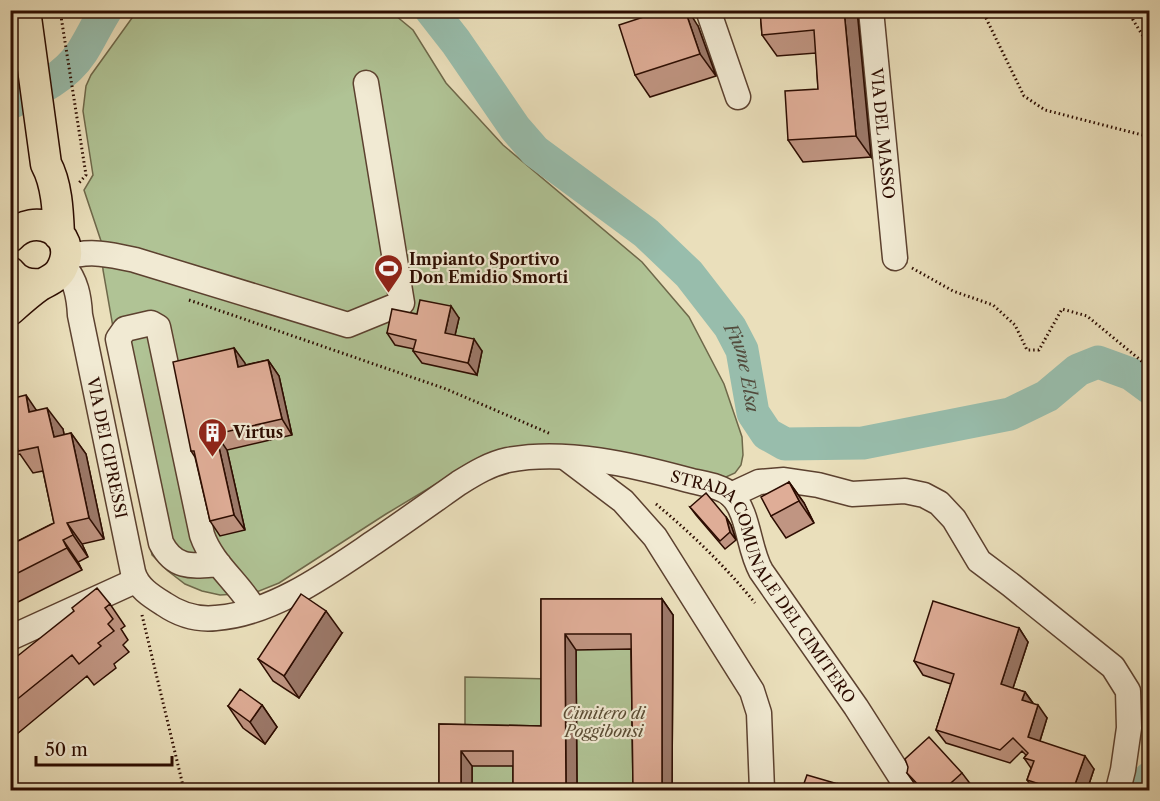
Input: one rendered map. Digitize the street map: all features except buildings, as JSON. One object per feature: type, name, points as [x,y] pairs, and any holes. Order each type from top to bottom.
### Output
[{"type":"main road","points":[[10,310],[56,261],[58,217],[54,187],[46,164],[25,10]]},
{"type":"main road","points":[[15,231],[38,195],[46,164]]},
{"type":"main road","points":[[15,231],[39,224],[53,229],[56,261]]},
{"type":"main road","points":[[10,272],[21,282],[31,285],[56,261]]},
{"type":"street","points":[[708,10],[738,97]]},
{"type":"street","name":"VIA DEL MASSO","points":[[871,10],[895,258]]},
{"type":"street","points":[[56,261],[83,254],[110,254],[348,325],[402,303],[366,83]]},
{"type":"street","name":"VIA DEI CIPRESSI","points":[[56,261],[69,302],[80,315],[135,581]]},
{"type":"street","points":[[219,564],[192,566],[178,562],[167,554],[161,543],[118,339],[125,329],[151,323],[158,327],[198,520],[205,543],[219,564],[237,583],[254,609]]},
{"type":"street","points":[[566,458],[623,501],[648,529],[752,691],[760,721],[762,790]]},
{"type":"street","name":"STRADA COMUNALE DEL CIMITERO","points":[[135,581],[163,604],[190,617],[216,618],[254,609],[323,577],[480,470],[496,463],[517,459],[566,458],[638,467],[720,488],[735,500],[744,520],[751,550],[761,571],[856,707],[909,790]]},
{"type":"street","points":[[731,495],[759,482],[784,480],[818,485],[852,494],[906,491],[924,495],[939,503],[954,519],[979,561],[1113,667],[1128,691],[1129,728],[1118,790]]},
{"type":"street","points":[[10,638],[135,581]]},
{"type":"path","points":[[60,10],[86,175]]},
{"type":"path","points":[[982,10],[1024,96],[1046,110],[1149,137]]},
{"type":"path","points":[[1133,10],[1133,20],[1149,47]]},
{"type":"path","points":[[895,258],[953,291],[993,305],[1015,325],[1027,350],[1039,350],[1062,309],[1087,316],[1149,368]]},
{"type":"path","points":[[182,298],[446,389],[552,435]]},
{"type":"path","points":[[650,499],[735,578],[756,604]]},
{"type":"path","points":[[135,581],[184,790]]},
{"type":"green space","name":"Impianto Sportivo Don Emidio Smorti","points":[[137,11],[390,11],[413,30],[446,83],[503,145],[642,262],[689,317],[724,384],[742,437],[743,455],[741,465],[735,473],[726,477],[491,456],[441,481],[279,583],[254,593],[220,595],[202,591],[185,584],[168,571],[152,555],[107,338],[113,327],[103,270],[101,241],[84,190],[93,175],[83,111],[86,86],[91,75]]},
{"type":"green space","name":"Cimitero di Poggibonsi","points":[[552,614],[673,615],[672,790],[450,790],[465,739],[465,677],[552,679]]},
{"type":"waterway","name":"Fiume Elsa","points":[[10,103],[41,88],[68,69],[82,52],[106,10]]},
{"type":"waterway","name":"Fiume Elsa","points":[[431,10],[456,42],[515,128],[535,151],[646,233],[689,274],[730,327],[742,350],[753,413],[767,434],[785,444],[863,443],[1010,414],[1047,396],[1078,370],[1098,362],[1131,374],[1150,388]]},
{"type":"waterway","name":"Fiume Elsa","points":[[1148,790],[1150,778]]},
{"type":"place","name":"Impianto Sportivo Don Emidio Smorti","points":[[388,294]]},
{"type":"place","name":"Virtus","points":[[212,458]]}]
